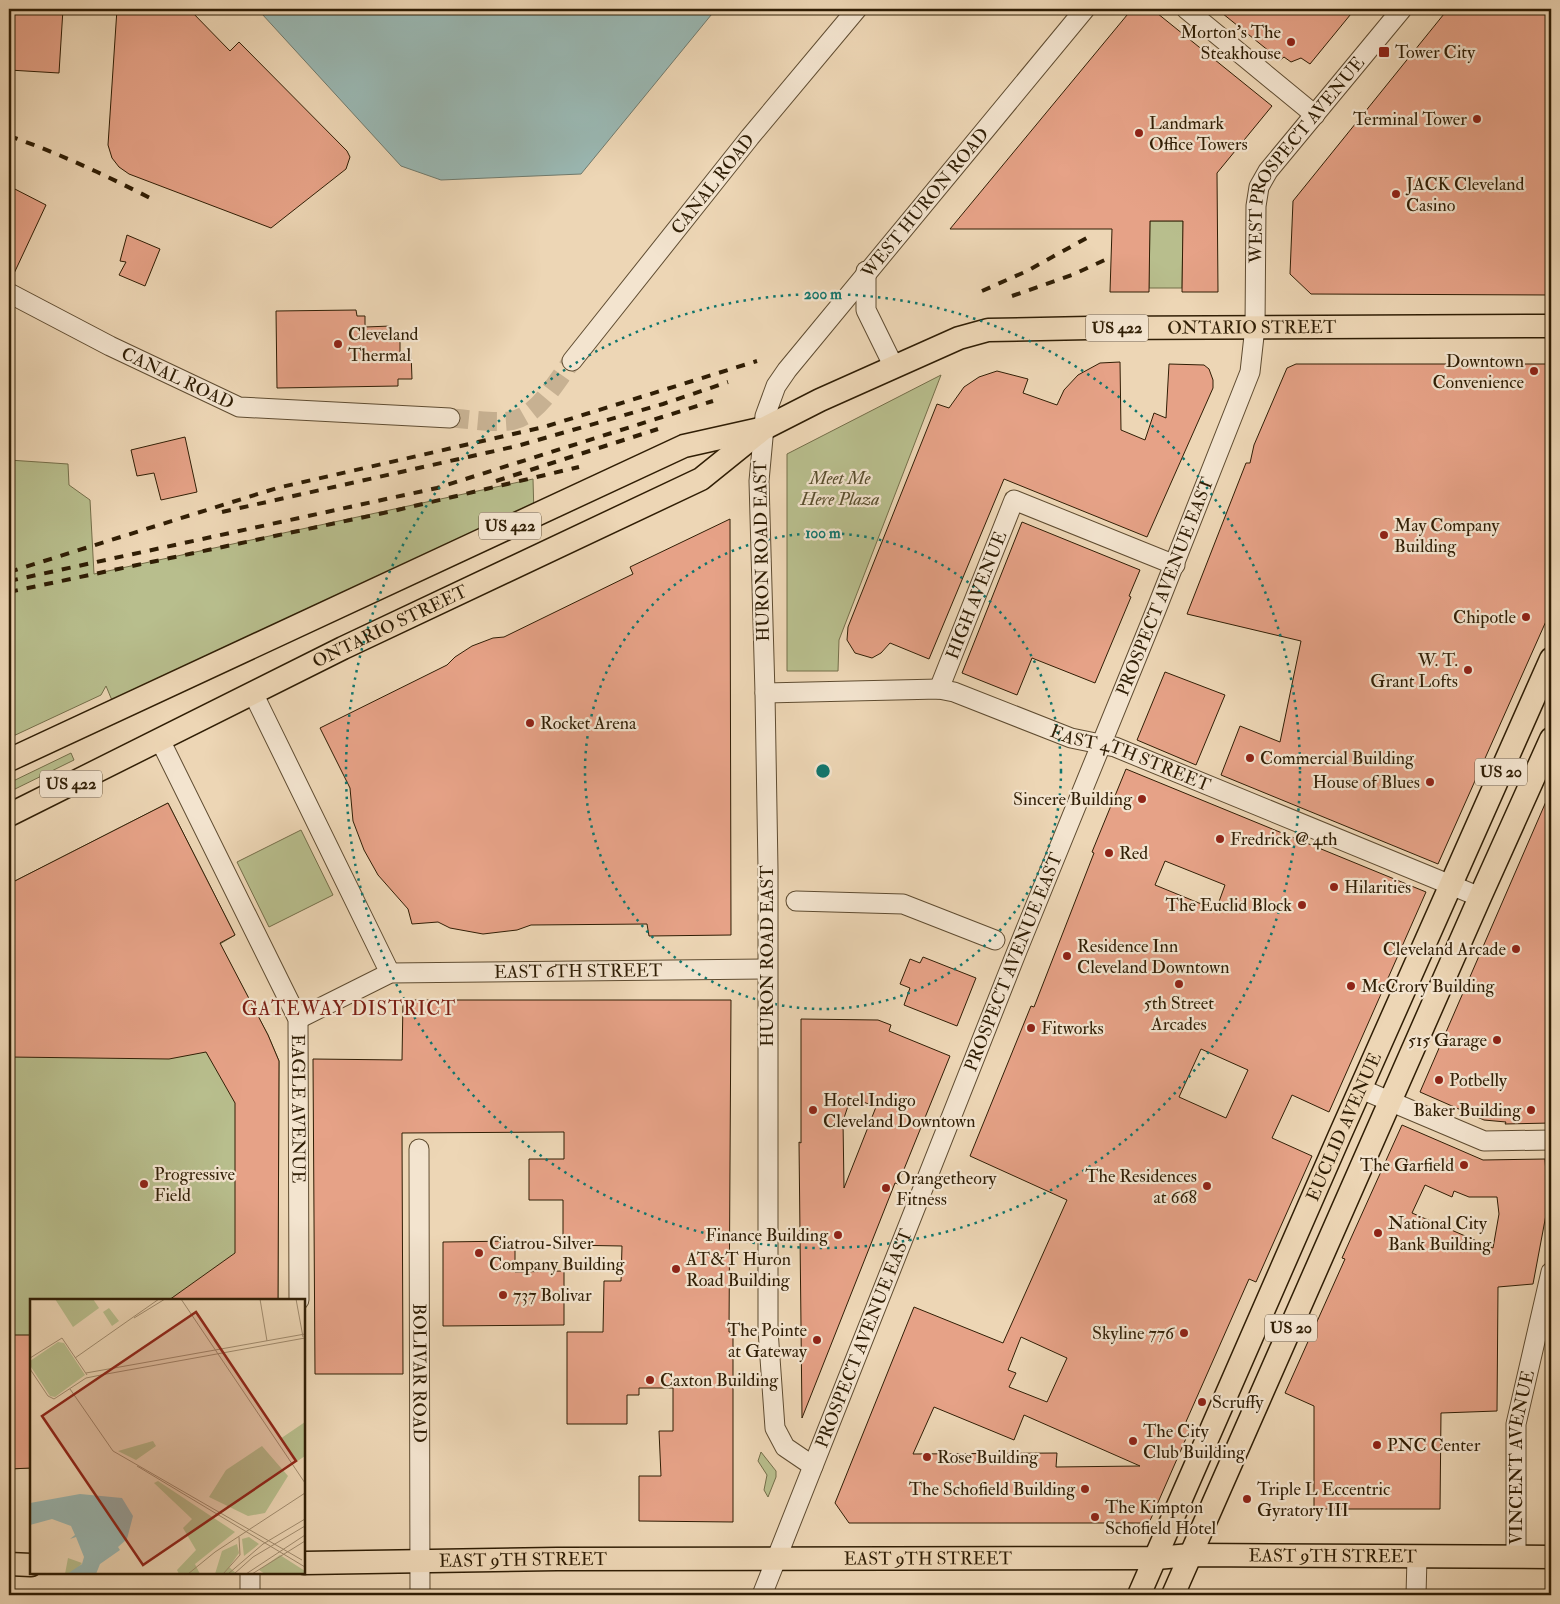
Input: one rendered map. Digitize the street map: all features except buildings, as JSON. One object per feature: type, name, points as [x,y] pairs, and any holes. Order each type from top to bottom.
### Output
[{"type":"main road","name":"ONTARIO STREET","points":[[9,760],[684,446],[763,429],[959,338],[988,330],[1551,326]]},
{"type":"main road","name":"ONTARIO STREET","points":[[9,815],[343,648],[701,479],[763,429]]},
{"type":"main road","name":"EUCLID AVENUE","points":[[1139,1595],[1551,660]]},
{"type":"main road","name":"EUCLID AVENUE","points":[[1173,1595],[1551,739]]},
{"type":"main road","name":"EAST 9TH STREET","points":[[305,1563],[1156,1558],[1191,1556],[1551,1557]]},
{"type":"main road","points":[[9,1564],[30,1565]]},
{"type":"street","name":"CANAL ROAD","points":[[572,361],[750,137],[856,9]]},
{"type":"street","name":"WEST HURON ROAD","points":[[763,429],[769,403],[781,378],[866,271],[1085,9]]},
{"type":"street","points":[[1186,9],[1315,115]]},
{"type":"street","name":"WEST PROSPECT AVENUE","points":[[1255,327],[1256,206],[1259,187],[1268,171],[1402,9]]},
{"type":"street","points":[[866,271],[866,310],[894,367]]},
{"type":"street","name":"CANAL ROAD","points":[[9,293],[110,346],[239,407],[450,418]]},
{"type":"street","name":"PROSPECT AVENUE EAST","points":[[762,1595],[1250,372],[1255,327]]},
{"type":"street","name":"HURON ROAD EAST","points":[[763,429],[759,481],[765,693],[768,1330],[773,1418],[780,1441],[790,1452],[813,1466]]},
{"type":"street","name":"HIGH AVENUE","points":[[939,689],[1014,500],[1174,565]]},
{"type":"street","name":"EAST 4TH STREET","points":[[765,693],[939,689],[954,692],[1071,738],[1102,744],[1452,884],[1480,897]]},
{"type":"street","points":[[253,693],[390,973]]},
{"type":"street","name":"EAGLE AVENUE","points":[[160,740],[298,1019],[299,1299]]},
{"type":"street","points":[[796,901],[903,904],[995,940]]},
{"type":"street","name":"EAST 6TH STREET","points":[[298,1019],[390,973],[767,969]]},
{"type":"street","points":[[1361,1089],[1484,1141],[1551,1140]]},
{"type":"street","name":"BOLIVAR ROAD","points":[[419,1149],[420,1595]]},
{"type":"street","name":"VINCENT AVENUE","points":[[1516,1557],[1516,1424],[1551,1272]]},
{"type":"street","points":[[1416,1595],[1417,1558]]},
{"type":"street","points":[[250,1574],[250,1595]]},
{"type":"green space","points":[[1150,221],[1183,221],[1182,288],[1149,288]]},
{"type":"green space","name":"Meet Me Here Plaza","points":[[941,375],[839,640],[838,671],[787,671],[787,454]]},
{"type":"green space","points":[[9,460],[68,464],[69,485],[90,500],[94,574],[533,479],[534,515],[116,710],[106,686],[101,695],[9,738]]},
{"type":"green space","points":[[71,753],[74,760],[9,792],[9,783]]},
{"type":"green space","name":"Progressive Field","points":[[168,803],[235,935],[220,944],[268,1035],[279,1061],[278,1299],[30,1299],[30,1468],[9,1469],[9,884]]},
{"type":"green space","points":[[301,830],[333,895],[269,927],[237,862]]},
{"type":"green space","points":[[761,1452],[776,1471],[776,1477],[768,1497],[764,1490],[767,1475],[758,1461]]},
{"type":"green space","points":[[112,1592],[193,1595],[55,1595]]},
{"type":"water","points":[[261,9],[716,9],[581,174],[441,180],[401,166],[262,14]]},
{"type":"tunnel","points":[[450,418],[494,422],[519,418],[537,406],[572,361]]},
{"type":"railway","points":[[9,136],[83,165],[154,200]]},
{"type":"railway","points":[[982,291],[1027,271],[1092,235]]},
{"type":"railway","points":[[1012,296],[1072,275],[1109,258]]},
{"type":"railway","points":[[9,572],[277,488],[544,427],[757,361]]},
{"type":"railway","points":[[222,512],[517,446],[663,404],[728,382]]},
{"type":"railway","points":[[9,581],[437,488],[713,401]]},
{"type":"railway","points":[[496,481],[658,429]]},
{"type":"railway","points":[[9,592],[393,511],[579,467]]},
{"type":"place","name":"Morton's The Steakhouse","points":[[1291,42]]},
{"type":"place","name":"Tower City","points":[[1384,52]]},
{"type":"place","name":"Terminal Tower","points":[[1477,119]]},
{"type":"place","name":"Landmark Office Towers","points":[[1139,133]]},
{"type":"place","name":"JACK Cleveland Casino","points":[[1396,194]]},
{"type":"place","name":"Cleveland Thermal","points":[[338,344]]},
{"type":"place","name":"Downtown Convenience","points":[[1534,371]]},
{"type":"place","name":"May Company Building","points":[[1384,535]]},
{"type":"place","name":"Chipotle","points":[[1526,617]]},
{"type":"place","name":"W. T. Grant Lofts","points":[[1468,670]]},
{"type":"place","name":"Rocket Arena","points":[[530,723]]},
{"type":"place","name":"Commercial Building","points":[[1250,758]]},
{"type":"place","name":"House of Blues","points":[[1430,782]]},
{"type":"place","name":"Sincere Building","points":[[1142,799]]},
{"type":"place","name":"Fredrick @ 4th","points":[[1220,839]]},
{"type":"place","name":"Red","points":[[1109,853]]},
{"type":"place","name":"Hilarities","points":[[1334,887]]},
{"type":"place","name":"The Euclid Block","points":[[1302,905]]},
{"type":"place","name":"Cleveland Arcade","points":[[1516,949]]},
{"type":"place","name":"Residence Inn Cleveland Downtown","points":[[1067,956]]},
{"type":"place","name":"5th Street Arcades","points":[[1179,984]]},
{"type":"place","name":"McCrory Building","points":[[1351,986]]},
{"type":"place","name":"Fitworks","points":[[1031,1028]]},
{"type":"place","name":"515 Garage","points":[[1497,1040]]},
{"type":"place","name":"Potbelly","points":[[1439,1080]]},
{"type":"place","name":"Hotel Indigo Cleveland Downtown","points":[[813,1110]]},
{"type":"place","name":"Baker Building","points":[[1531,1110]]},
{"type":"place","name":"The Garfield","points":[[1464,1165]]},
{"type":"place","name":"Progressive Field","points":[[144,1184]]},
{"type":"place","name":"The Residences at 668","points":[[1207,1186]]},
{"type":"place","name":"Orangetheory Fitness","points":[[886,1188]]},
{"type":"place","name":"National City Bank Building","points":[[1378,1233]]},
{"type":"place","name":"Finance Building","points":[[838,1235]]},
{"type":"place","name":"Ciatrou-Silver Company Building","points":[[479,1253]]},
{"type":"place","name":"AT&T Huron Road Building","points":[[676,1269]]},
{"type":"place","name":"737 Bolivar","points":[[503,1295]]},
{"type":"place","name":"Skyline 776","points":[[1184,1333]]},
{"type":"place","name":"The Pointe at Gateway","points":[[817,1340]]},
{"type":"place","name":"Caxton Building","points":[[650,1380]]},
{"type":"place","name":"Scruffy","points":[[1202,1402]]},
{"type":"place","name":"The City Club Building","points":[[1133,1441]]},
{"type":"place","name":"PNC Center","points":[[1377,1445]]},
{"type":"place","name":"Rose Building","points":[[927,1457]]},
{"type":"place","name":"The Schofield Building","points":[[1085,1489]]},
{"type":"place","name":"Triple L Eccentric Gyratory III","points":[[1247,1499]]},
{"type":"place","name":"The Kimpton Schofield Hotel","points":[[1095,1517]]},
{"type":"district","name":"GATEWAY DISTRICT","points":[[349,1009]]}]
